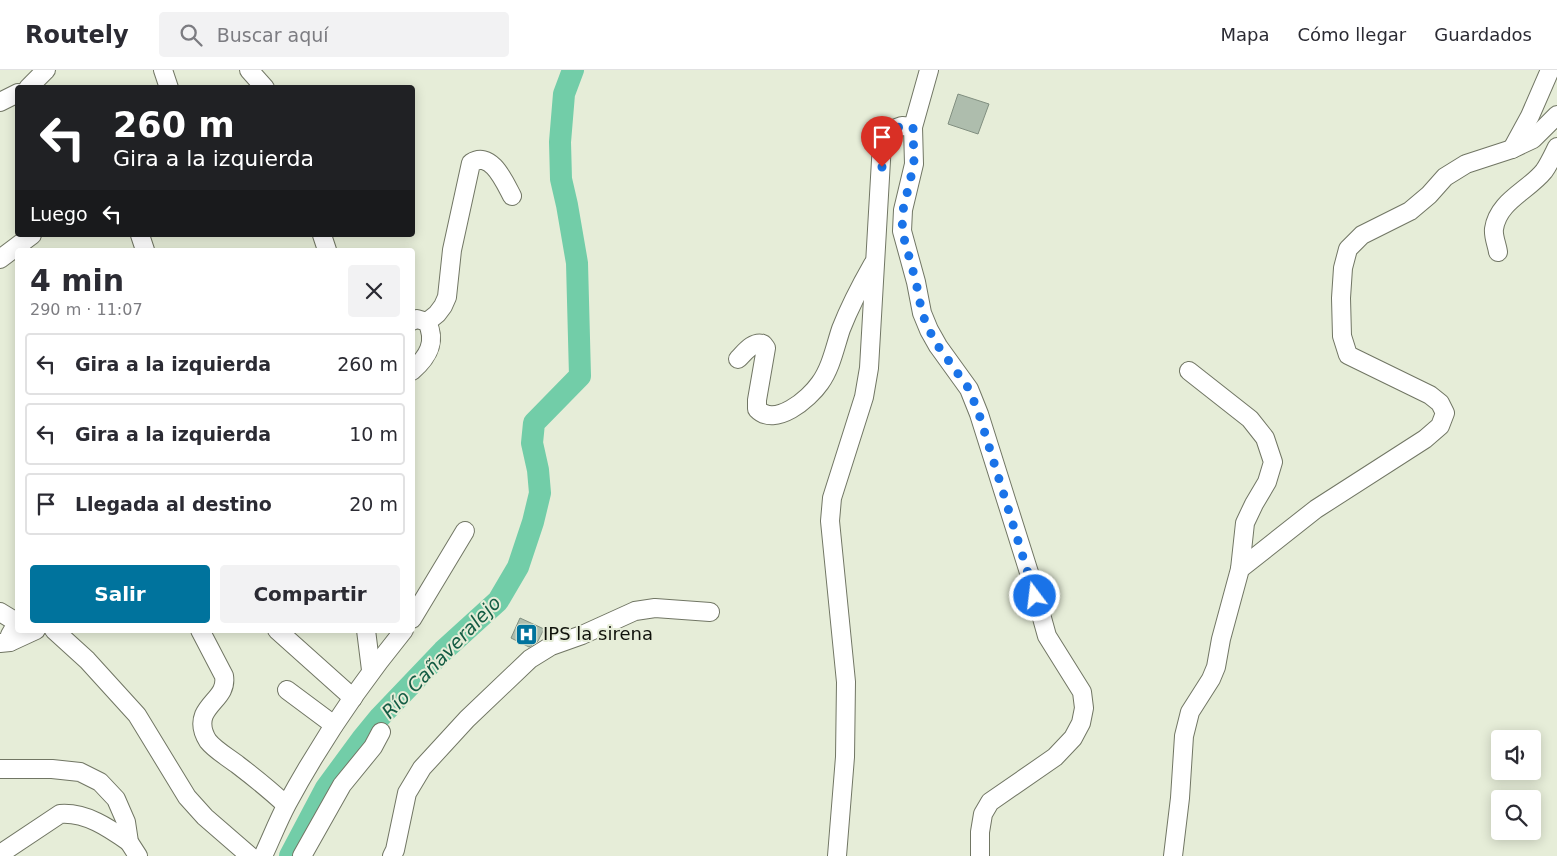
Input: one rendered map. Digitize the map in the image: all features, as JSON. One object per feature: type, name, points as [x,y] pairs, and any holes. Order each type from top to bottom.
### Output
[{"type":"street","points":[[31,85],[46,70]]},
{"type":"street","points":[[162,70],[168,85]]},
{"type":"street","points":[[246,85],[249,70]]},
{"type":"street","points":[[249,70],[262,85]]},
{"type":"street","points":[[929,70],[913,127],[914,164],[903,210],[902,231],[916,282],[922,313],[938,346],[969,389],[976,406],[1032,582],[1047,636],[1082,692],[1084,708],[1073,738],[1055,757],[990,802],[983,814],[980,832],[980,856]]},
{"type":"street","points":[[1512,149],[1530,116],[1550,70]]},
{"type":"street","points":[[0,102],[15,94]]},
{"type":"street","points":[[1240,569],[1316,509],[1409,450],[1440,426],[1445,413],[1440,404],[1430,395],[1348,354],[1342,336],[1343,268],[1348,249],[1362,235],[1410,211],[1429,195],[1445,177],[1466,164],[1512,149],[1533,139],[1557,115]]},
{"type":"street","points":[[837,856],[845,757],[846,682],[830,521],[832,498],[864,397],[869,368],[882,143],[888,131],[902,126],[913,127]]},
{"type":"street","points":[[1498,252],[1493,231],[1498,214],[1509,201],[1550,166],[1557,147]]},
{"type":"street","points":[[415,368],[427,354],[432,343],[432,332],[420,322],[437,314],[447,298],[452,250],[471,163],[477,159],[483,159],[491,164],[512,196]]},
{"type":"street","points":[[0,259],[29,237]]},
{"type":"street","points":[[738,359],[758,342],[766,348],[757,400],[757,409],[762,414],[782,413],[797,406],[821,382],[851,306],[875,261]]},
{"type":"street","points":[[1173,856],[1180,798],[1184,736],[1190,712],[1211,680],[1216,666],[1221,639],[1240,569],[1245,523],[1267,482],[1273,462],[1265,438],[1250,419],[1189,372]]},
{"type":"street","points":[[415,614],[465,531]]},
{"type":"street","points":[[392,856],[395,850],[407,793],[422,768],[468,719],[530,659],[551,646],[635,611],[655,608],[710,612]]},
{"type":"street","points":[[0,612],[15,622]]},
{"type":"street","points":[[5,643],[15,626]]},
{"type":"street","points":[[5,643],[28,633]]},
{"type":"street","points":[[57,633],[87,660],[137,715],[187,797],[205,817],[250,856]]},
{"type":"street","points":[[202,633],[224,676],[225,683],[223,691],[203,717],[202,729],[209,743],[259,781],[286,805]]},
{"type":"street","points":[[280,633],[353,698]]},
{"type":"street","points":[[366,633],[371,670]]},
{"type":"street","points":[[262,856],[286,805],[334,725],[371,670],[402,633]]},
{"type":"street","points":[[287,690],[334,725]]},
{"type":"street","points":[[302,856],[342,785],[373,747],[381,732]]},
{"type":"street","points":[[0,769],[52,768],[80,772],[100,782],[116,799],[126,822],[133,849]]},
{"type":"street","points":[[0,854],[60,814],[71,813],[83,815],[116,833],[133,849]]},
{"type":"building","points":[[958,94],[989,104],[978,134],[948,124]]},
{"type":"building","name":"IPS la sirena","points":[[520,618],[544,629],[538,641],[529,647],[511,638]]},
{"type":"waterway","name":"Río Cañaveralejo","points":[[290,856],[326,788],[362,739],[380,717],[443,651],[498,601],[518,567],[533,522],[540,493],[538,470],[532,443],[534,423],[580,376],[577,263],[561,179],[560,142],[564,94],[573,70]]},
{"type":"place","name":"IPS la sirena","points":[[527,634]]},
{"type":"route","points":[[882,167],[882,143],[888,131],[902,126],[913,127],[914,164],[903,210],[902,231],[916,282],[922,313],[938,346],[969,389],[979,414],[1035,596]]}]
